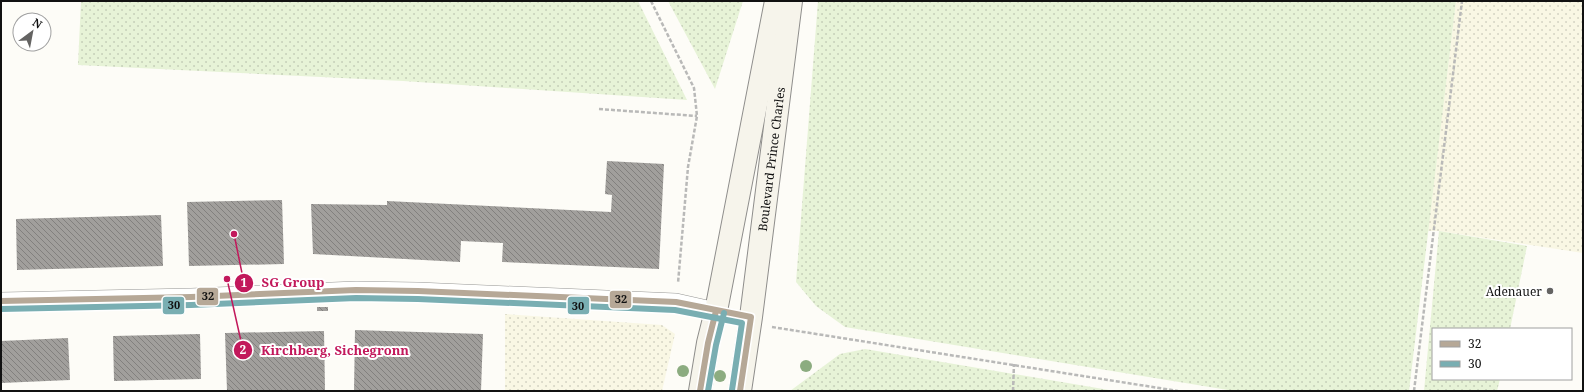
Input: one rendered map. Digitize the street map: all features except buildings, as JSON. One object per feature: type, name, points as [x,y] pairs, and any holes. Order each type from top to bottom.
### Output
[{"type":"main road","name":"Boulevard Prince Charles","points":[[700,391],[708,343],[716,311],[776,1]]},
{"type":"main road","name":"Boulevard Prince Charles","points":[[740,391],[790,1]]},
{"type":"main road","points":[[716,311],[750,317]]},
{"type":"street","points":[[1,301],[191,297],[356,290],[418,291],[676,302],[716,311]]},
{"type":"path","points":[[652,1],[694,88],[697,116],[688,167],[676,302]]},
{"type":"path","points":[[1414,391],[1462,1]]},
{"type":"path","points":[[598,109],[697,116]]},
{"type":"path","points":[[750,317],[767,326],[1178,391]]},
{"type":"path","points":[[1013,391],[1014,364]]},
{"type":"shaded area","points":[[1456,1],[1583,1],[1583,253],[1439,231],[1428,231]]},
{"type":"shaded area","points":[[505,314],[662,325],[675,334],[662,391],[505,391]]},
{"type":"green space","points":[[81,1],[638,1],[687,100],[403,81],[78,65]]},
{"type":"green space","points":[[668,1],[743,1],[715,89]]},
{"type":"green space","points":[[818,1],[1456,1],[1409,391],[1234,391],[845,327],[816,306],[796,282]]},
{"type":"green space","points":[[1439,231],[1527,246],[1510,328],[1432,328],[1432,380],[1500,380],[1497,391],[1424,391]]},
{"type":"green space","points":[[865,349],[1115,391],[790,391],[840,354]]},
{"type":"transit line","name":"32","points":[[1,301],[191,297],[356,290],[418,291],[676,302],[751,317],[740,391]]},
{"type":"transit line","name":"30","points":[[1,309],[191,305],[356,298],[418,299],[675,310],[742,323],[732,390]]},
{"type":"transit line","name":"32","points":[[700,391],[708,343],[716,311]]},
{"type":"transit line","name":"30","points":[[708,391],[716,345],[724,313]]},
{"type":"place","name":"SG Group","points":[[234,234]]},
{"type":"place","name":"Kirchberg, Sichegronn","points":[[227,279]]},
{"type":"place","name":"Adenauer","points":[[1550,291]]}]
